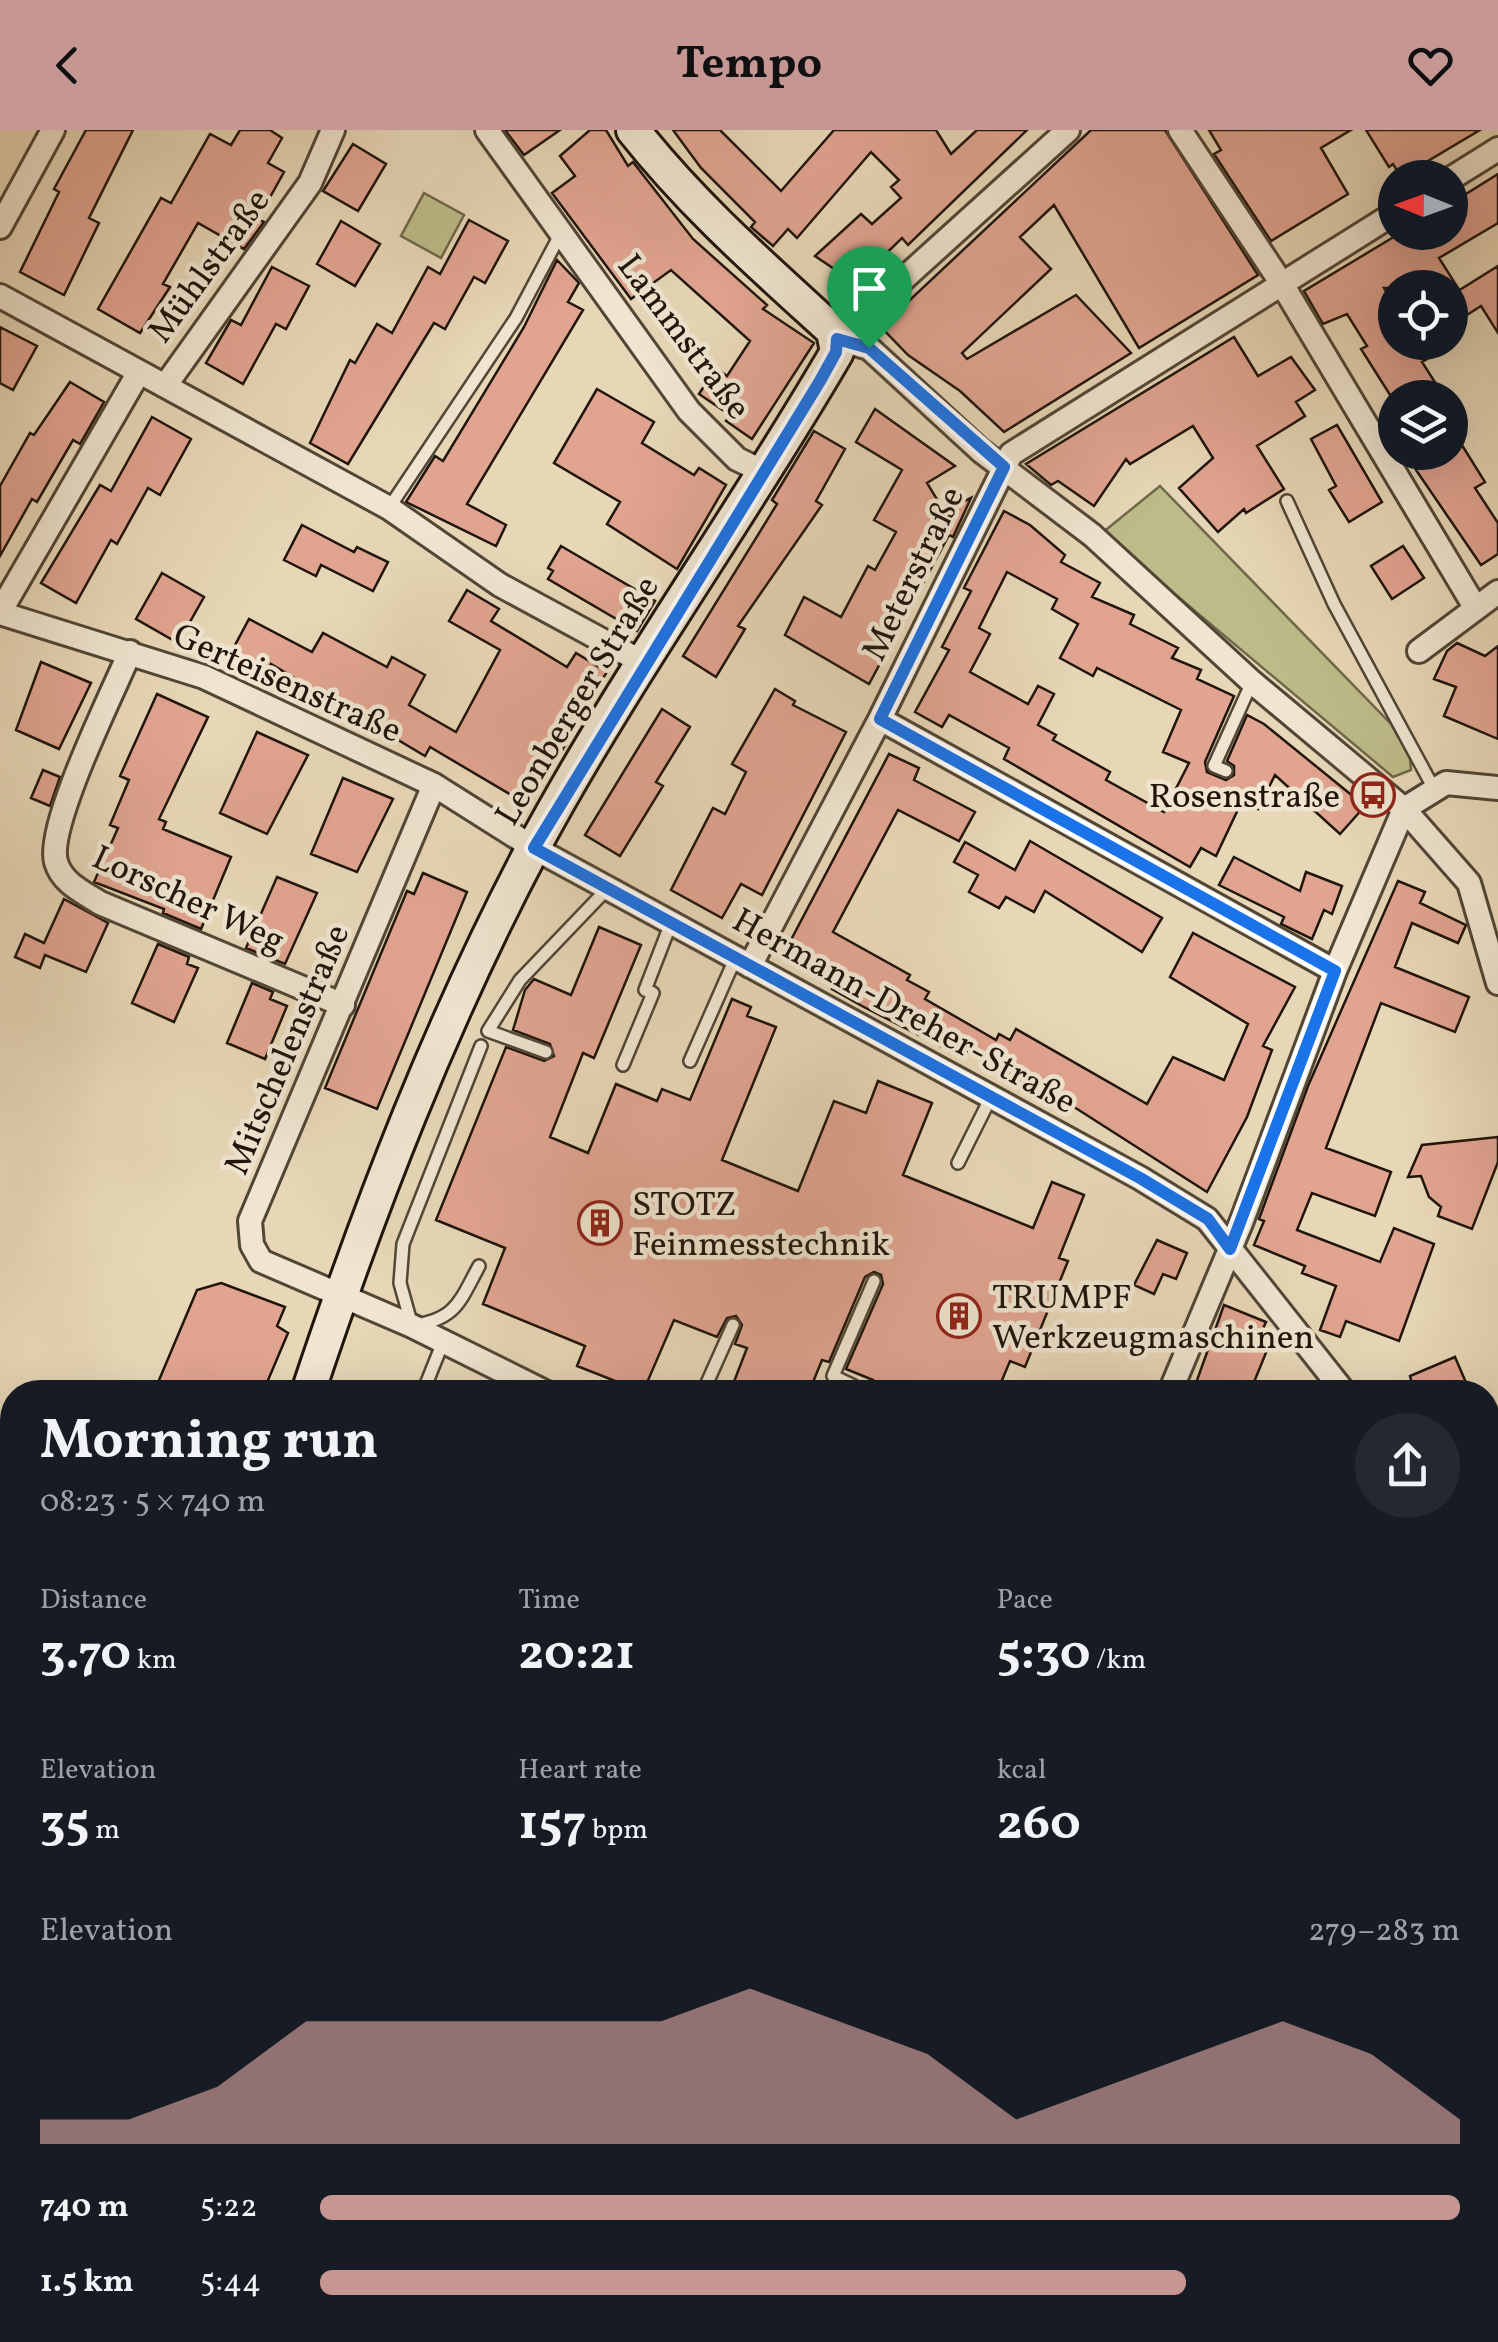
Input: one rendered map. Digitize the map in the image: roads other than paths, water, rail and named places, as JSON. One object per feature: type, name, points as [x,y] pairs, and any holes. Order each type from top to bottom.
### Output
[{"type":"main road","points":[[634,130],[676,184],[732,242],[795,295],[837,339]]},
{"type":"main road","name":"Leonberger Straße","points":[[312,1380],[340,1294],[441,1040],[534,848],[836,352],[837,339]]},
{"type":"street","points":[[0,227],[53,130]]},
{"type":"street","name":"Mühlstraße","points":[[165,386],[310,183],[333,130]]},
{"type":"street","name":"Lammstraße","points":[[487,130],[689,410],[737,459],[762,471]]},
{"type":"street","points":[[837,339],[1068,130]]},
{"type":"street","points":[[1180,130],[1282,284],[1475,608]]},
{"type":"street","points":[[1468,168],[1498,149]]},
{"type":"street","name":"Meterstraße","points":[[742,962],[880,719],[1004,467],[1029,439],[1378,224]]},
{"type":"street","name":"Mühlstraße","points":[[0,296],[389,508],[500,585],[644,663]]},
{"type":"street","points":[[837,339],[869,348],[1004,467],[1092,535],[1252,682],[1404,809],[1468,883],[1498,983]]},
{"type":"street","name":"Mühlstraße","points":[[0,612],[140,372]]},
{"type":"street","points":[[1418,652],[1498,592]]},
{"type":"street","name":"Gerteisenstraße","points":[[0,612],[204,677],[434,785],[534,848]]},
{"type":"street","name":"Lorscher Weg","points":[[130,652],[59,822],[56,861],[65,880],[100,903],[343,1005]]},
{"type":"street","points":[[880,719],[1335,971]]},
{"type":"street","points":[[1175,1380],[1230,1249],[1335,971],[1404,809],[1433,786],[1446,783],[1498,788]]},
{"type":"street","name":"Mitschelenstraße","points":[[340,1294],[262,1261],[252,1245],[250,1220],[434,785]]},
{"type":"street","name":"Hermann-Dreher-Straße","points":[[534,848],[1208,1219],[1334,1380]]},
{"type":"street","points":[[340,1294],[412,1326],[509,1380]]},
{"type":"lane","points":[[389,508],[516,318],[562,231]]},
{"type":"lane","points":[[1287,502],[1334,604],[1433,786]]},
{"type":"lane","points":[[1226,772],[1214,766],[1252,682]]},
{"type":"lane","points":[[546,1052],[488,1031],[520,980],[608,888]]},
{"type":"lane","points":[[623,1065],[653,993],[645,990],[671,923]]},
{"type":"lane","points":[[690,1061],[742,962]]},
{"type":"lane","points":[[479,1266],[457,1308],[441,1322],[412,1326],[400,1283],[404,1244],[481,1046]]},
{"type":"lane","points":[[958,1163],[991,1097]]},
{"type":"lane","points":[[841,1380],[833,1376],[874,1281]]},
{"type":"lane","points":[[708,1380],[733,1325]]},
{"type":"lane","points":[[428,1380],[443,1342]]},
{"type":"place","name":"Rosenstraße","points":[[1373,795]]},
{"type":"place","name":"STOTZ Feinmesstechnik","points":[[600,1223]]},
{"type":"place","name":"TRUMPF Werkzeugmaschinen","points":[[959,1316]]}]
